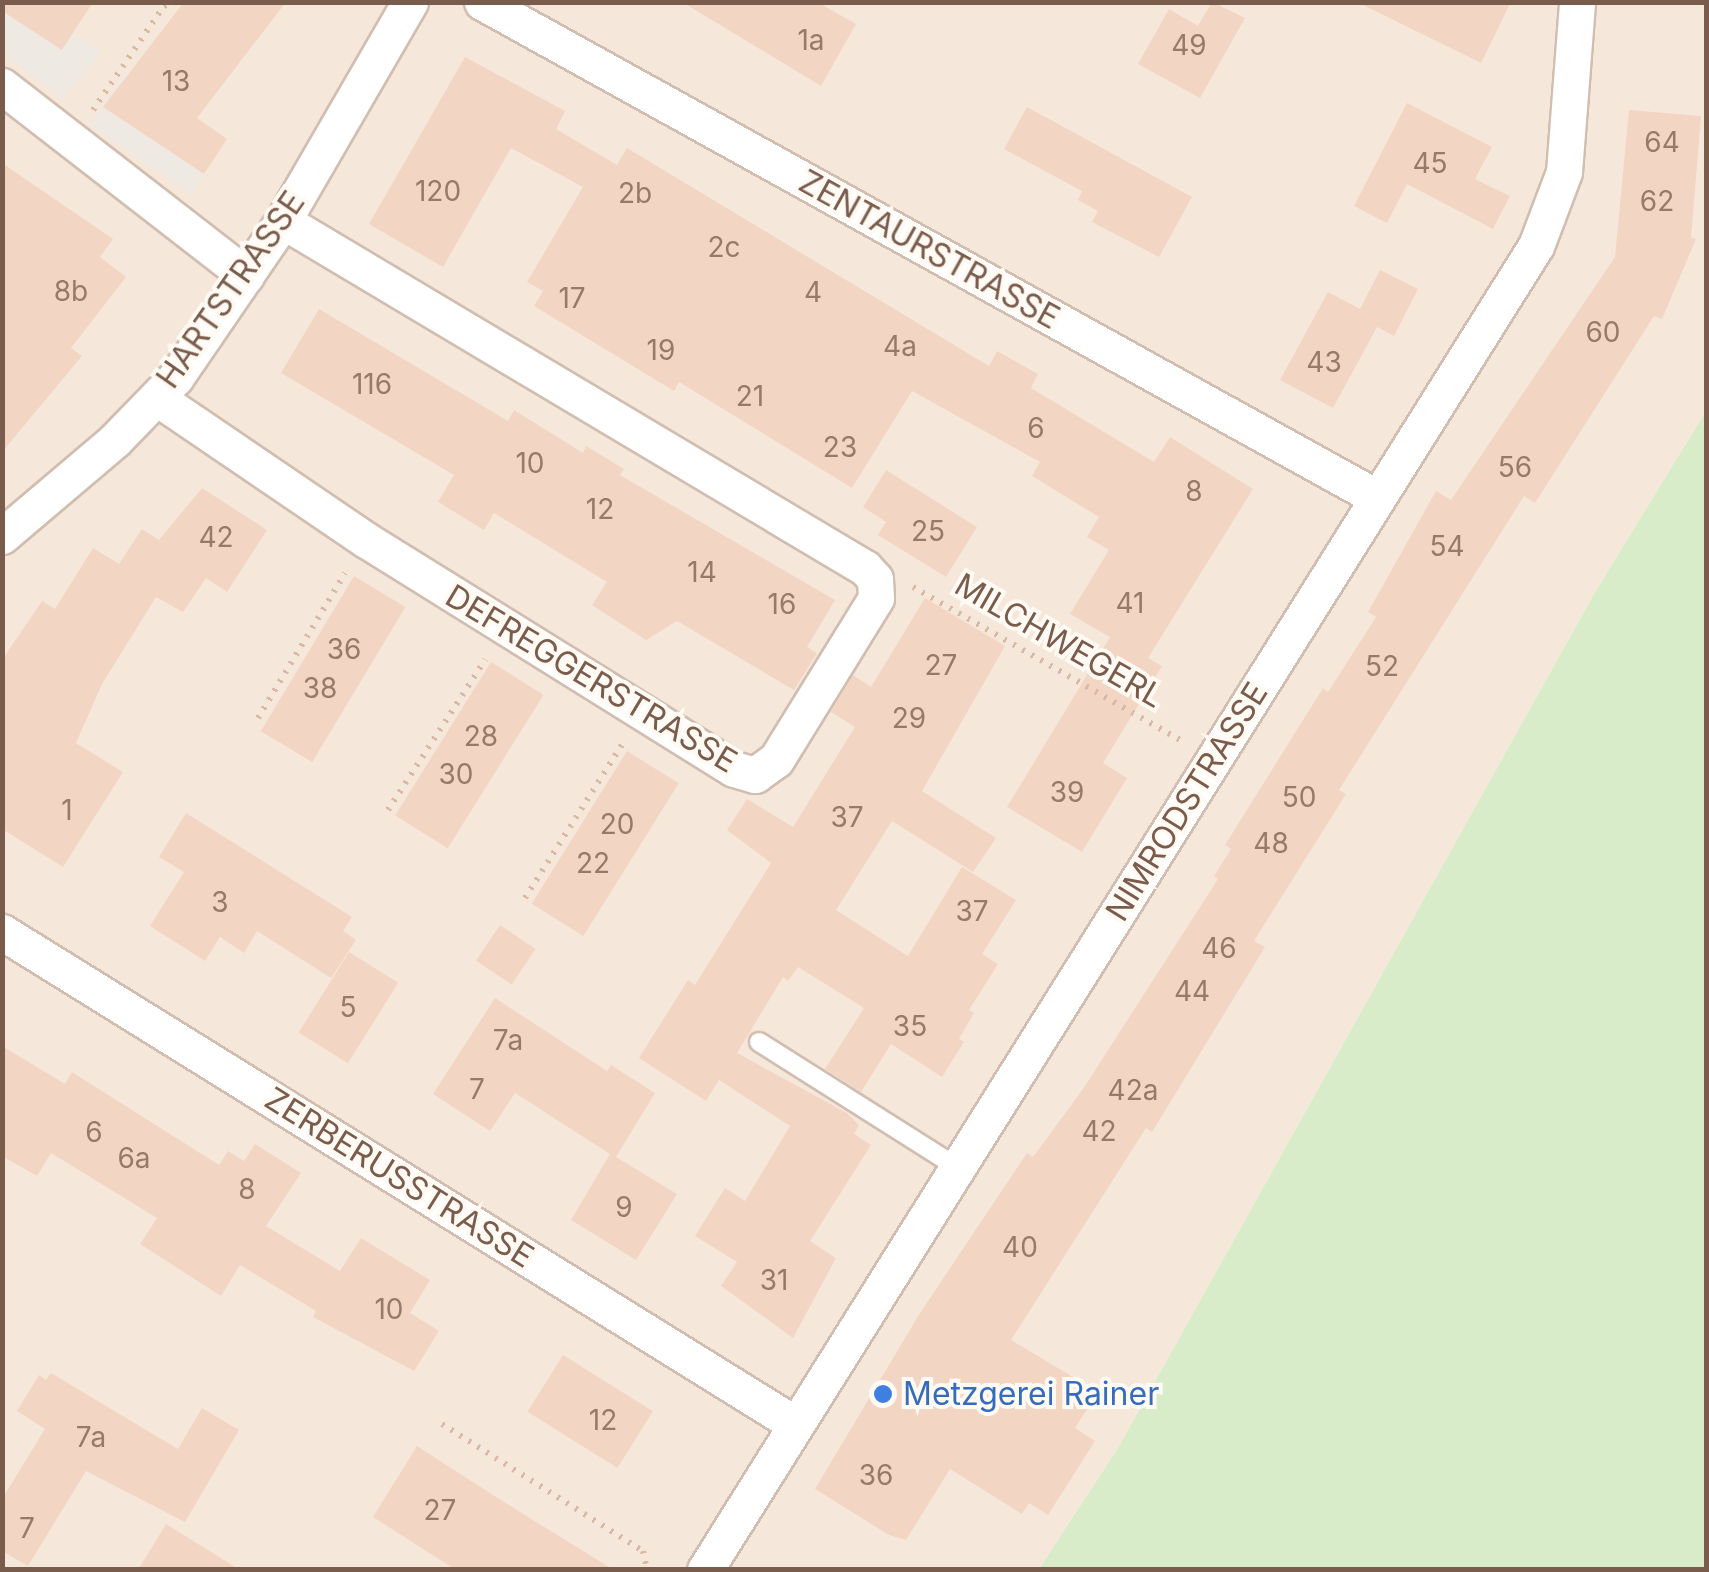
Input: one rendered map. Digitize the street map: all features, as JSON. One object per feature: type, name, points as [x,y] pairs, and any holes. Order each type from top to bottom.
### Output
[{"type":"street","name":"HARTSTRASSE","points":[[2,536],[157,398],[283,222],[410,2]]},
{"type":"street","name":"ZENTAURSTRASSE","points":[[482,2],[1376,497]]},
{"type":"street","name":"NIMRODSTRASSE","points":[[705,1570],[1216,760],[1552,214],[1568,141],[1578,2]]},
{"type":"street","points":[[2,86],[246,275]]},
{"type":"street","points":[[283,222],[875,579]]},
{"type":"street","name":"DEFREGGERSTRASSE","points":[[157,398],[366,540],[505,628],[642,713],[755,776],[776,760],[876,598],[875,579]]},
{"type":"street","name":"ZERBERUSSTRASSE","points":[[2,932],[795,1424]]},
{"type":"lane","points":[[759,1042],[958,1168]]},
{"type":"path","points":[[88,117],[164,6],[176,2]]},
{"type":"path","points":[[258,718],[366,540]]},
{"type":"path","name":"MILCHWEGERL","points":[[875,579],[890,575],[1216,760]]},
{"type":"path","points":[[388,810],[505,628]]},
{"type":"path","points":[[525,898],[642,713]]},
{"type":"path","points":[[442,1424],[643,1551],[647,1570]]},
{"type":"shaded area","points":[[2,3],[25,3],[100,51],[63,99],[3,53]]},
{"type":"shaded area","points":[[3,3],[1706,3],[1706,411],[1594,594],[1118,1448],[1039,1569],[3,1570]]},
{"type":"shaded area","points":[[126,71],[227,139],[191,193],[90,125]]},
{"type":"green space","points":[[1706,411],[1706,1569],[1039,1569],[1118,1448],[1594,594]]},
{"type":"building","points":[[2,2],[93,2],[62,50],[2,11]]},
{"type":"building","points":[[184,2],[286,2],[197,118],[227,139],[204,174],[103,107]]},
{"type":"building","points":[[682,2],[817,2],[856,24],[821,86]]},
{"type":"building","points":[[1212,2],[1245,18],[1200,98],[1138,64],[1169,9],[1198,26]]},
{"type":"building","points":[[1357,2],[1511,2],[1481,63]]},
{"type":"building","points":[[465,57],[565,111],[556,129],[617,165],[627,148],[989,366],[997,351],[1038,374],[1031,388],[1154,462],[1170,437],[1253,489],[1148,658],[1162,666],[1103,763],[1127,778],[1082,852],[1007,807],[1110,637],[1070,614],[1109,550],[1087,537],[1099,517],[1032,476],[1040,462],[912,391],[852,488],[679,382],[674,391],[534,306],[543,291],[527,282],[583,187],[511,148],[443,267],[369,224]]},
{"type":"building","points":[[1407,103],[1492,147],[1475,179],[1510,196],[1493,229],[1407,184],[1387,223],[1354,206]]},
{"type":"building","points":[[1027,107],[1192,197],[1159,257],[1092,222],[1098,211],[1078,200],[1082,191],[1004,149]]},
{"type":"building","points":[[1629,110],[1701,116],[1691,238],[1696,239],[1662,319],[1654,316],[1535,503],[1524,496],[1339,790],[1346,794],[1254,941],[1265,947],[1152,1132],[1146,1128],[1011,1340],[1098,1392],[1075,1428],[1095,1441],[1048,1515],[1029,1503],[1022,1514],[950,1469],[906,1540],[889,1535],[815,1489],[920,1313],[1027,1153],[1033,1157],[1083,1089],[1218,879],[1214,876],[1231,849],[1225,845],[1323,688],[1328,692],[1376,617],[1368,612],[1436,491],[1451,500],[1615,257]]},
{"type":"building","points":[[2,163],[113,239],[100,257],[126,277],[71,348],[82,356],[2,452]]},
{"type":"building","points":[[1380,270],[1418,289],[1394,336],[1377,327],[1333,408],[1280,380],[1328,292],[1360,309]]},
{"type":"building","points":[[319,309],[508,421],[514,410],[583,453],[586,446],[624,469],[620,475],[835,600],[807,647],[817,653],[794,690],[677,621],[646,640],[592,605],[607,582],[494,513],[484,530],[438,502],[454,475],[281,373]]},
{"type":"building","points":[[886,470],[977,527],[946,577],[878,535],[886,522],[863,507]]},
{"type":"building","points":[[202,488],[267,530],[227,592],[206,578],[183,612],[156,597],[102,684],[76,743],[123,772],[63,867],[2,829],[2,660],[42,601],[55,609],[93,548],[119,564],[142,529],[159,540]]},
{"type":"building","points":[[354,576],[405,607],[312,762],[261,731]]},
{"type":"building","points":[[925,598],[1005,646],[922,791],[996,838],[973,872],[892,821],[836,910],[908,956],[962,867],[1016,900],[982,954],[998,964],[969,1010],[974,1013],[959,1039],[964,1042],[942,1077],[891,1044],[861,1092],[825,1069],[864,1008],[798,967],[788,981],[783,977],[737,1053],[847,1113],[859,1125],[854,1134],[871,1145],[810,1241],[836,1258],[793,1338],[721,1286],[737,1262],[695,1236],[725,1188],[745,1201],[790,1126],[719,1080],[706,1101],[639,1058],[688,980],[695,985],[771,863],[727,830],[747,799],[793,827],[855,727],[831,712],[853,675],[871,687]]},
{"type":"building","points":[[491,662],[544,695],[448,848],[395,815]]},
{"type":"building","points":[[627,751],[679,783],[583,936],[532,904]]},
{"type":"building","points":[[186,813],[352,917],[343,931],[356,940],[331,978],[257,931],[244,953],[220,937],[205,961],[150,926],[184,872],[159,857]]},
{"type":"building","points":[[500,925],[536,949],[512,985],[476,961]]},
{"type":"building","points":[[349,952],[398,983],[348,1063],[299,1033]]},
{"type":"building","points":[[495,998],[607,1071],[611,1065],[655,1093],[616,1157],[677,1194],[636,1260],[571,1220],[610,1154],[515,1093],[490,1131],[433,1094]]},
{"type":"building","points":[[2,1046],[65,1084],[72,1072],[219,1165],[228,1151],[244,1161],[255,1144],[301,1173],[266,1226],[340,1271],[361,1238],[430,1280],[410,1313],[439,1331],[414,1371],[313,1317],[316,1311],[240,1265],[221,1296],[140,1244],[157,1218],[51,1153],[37,1176],[2,1156]]},
{"type":"building","points":[[563,1355],[653,1411],[617,1468],[527,1412]]},
{"type":"building","points":[[51,1373],[178,1449],[202,1408],[239,1430],[185,1522],[86,1471],[28,1566],[2,1551],[2,1499],[45,1429],[17,1411],[39,1375],[46,1380]]},
{"type":"building","points":[[417,1446],[614,1570],[456,1570],[373,1517]]},
{"type":"building","points":[[166,1524],[240,1570],[138,1570]]},
{"type":"place","name":"Metzgerei Rainer","points":[[883,1394]]}]
